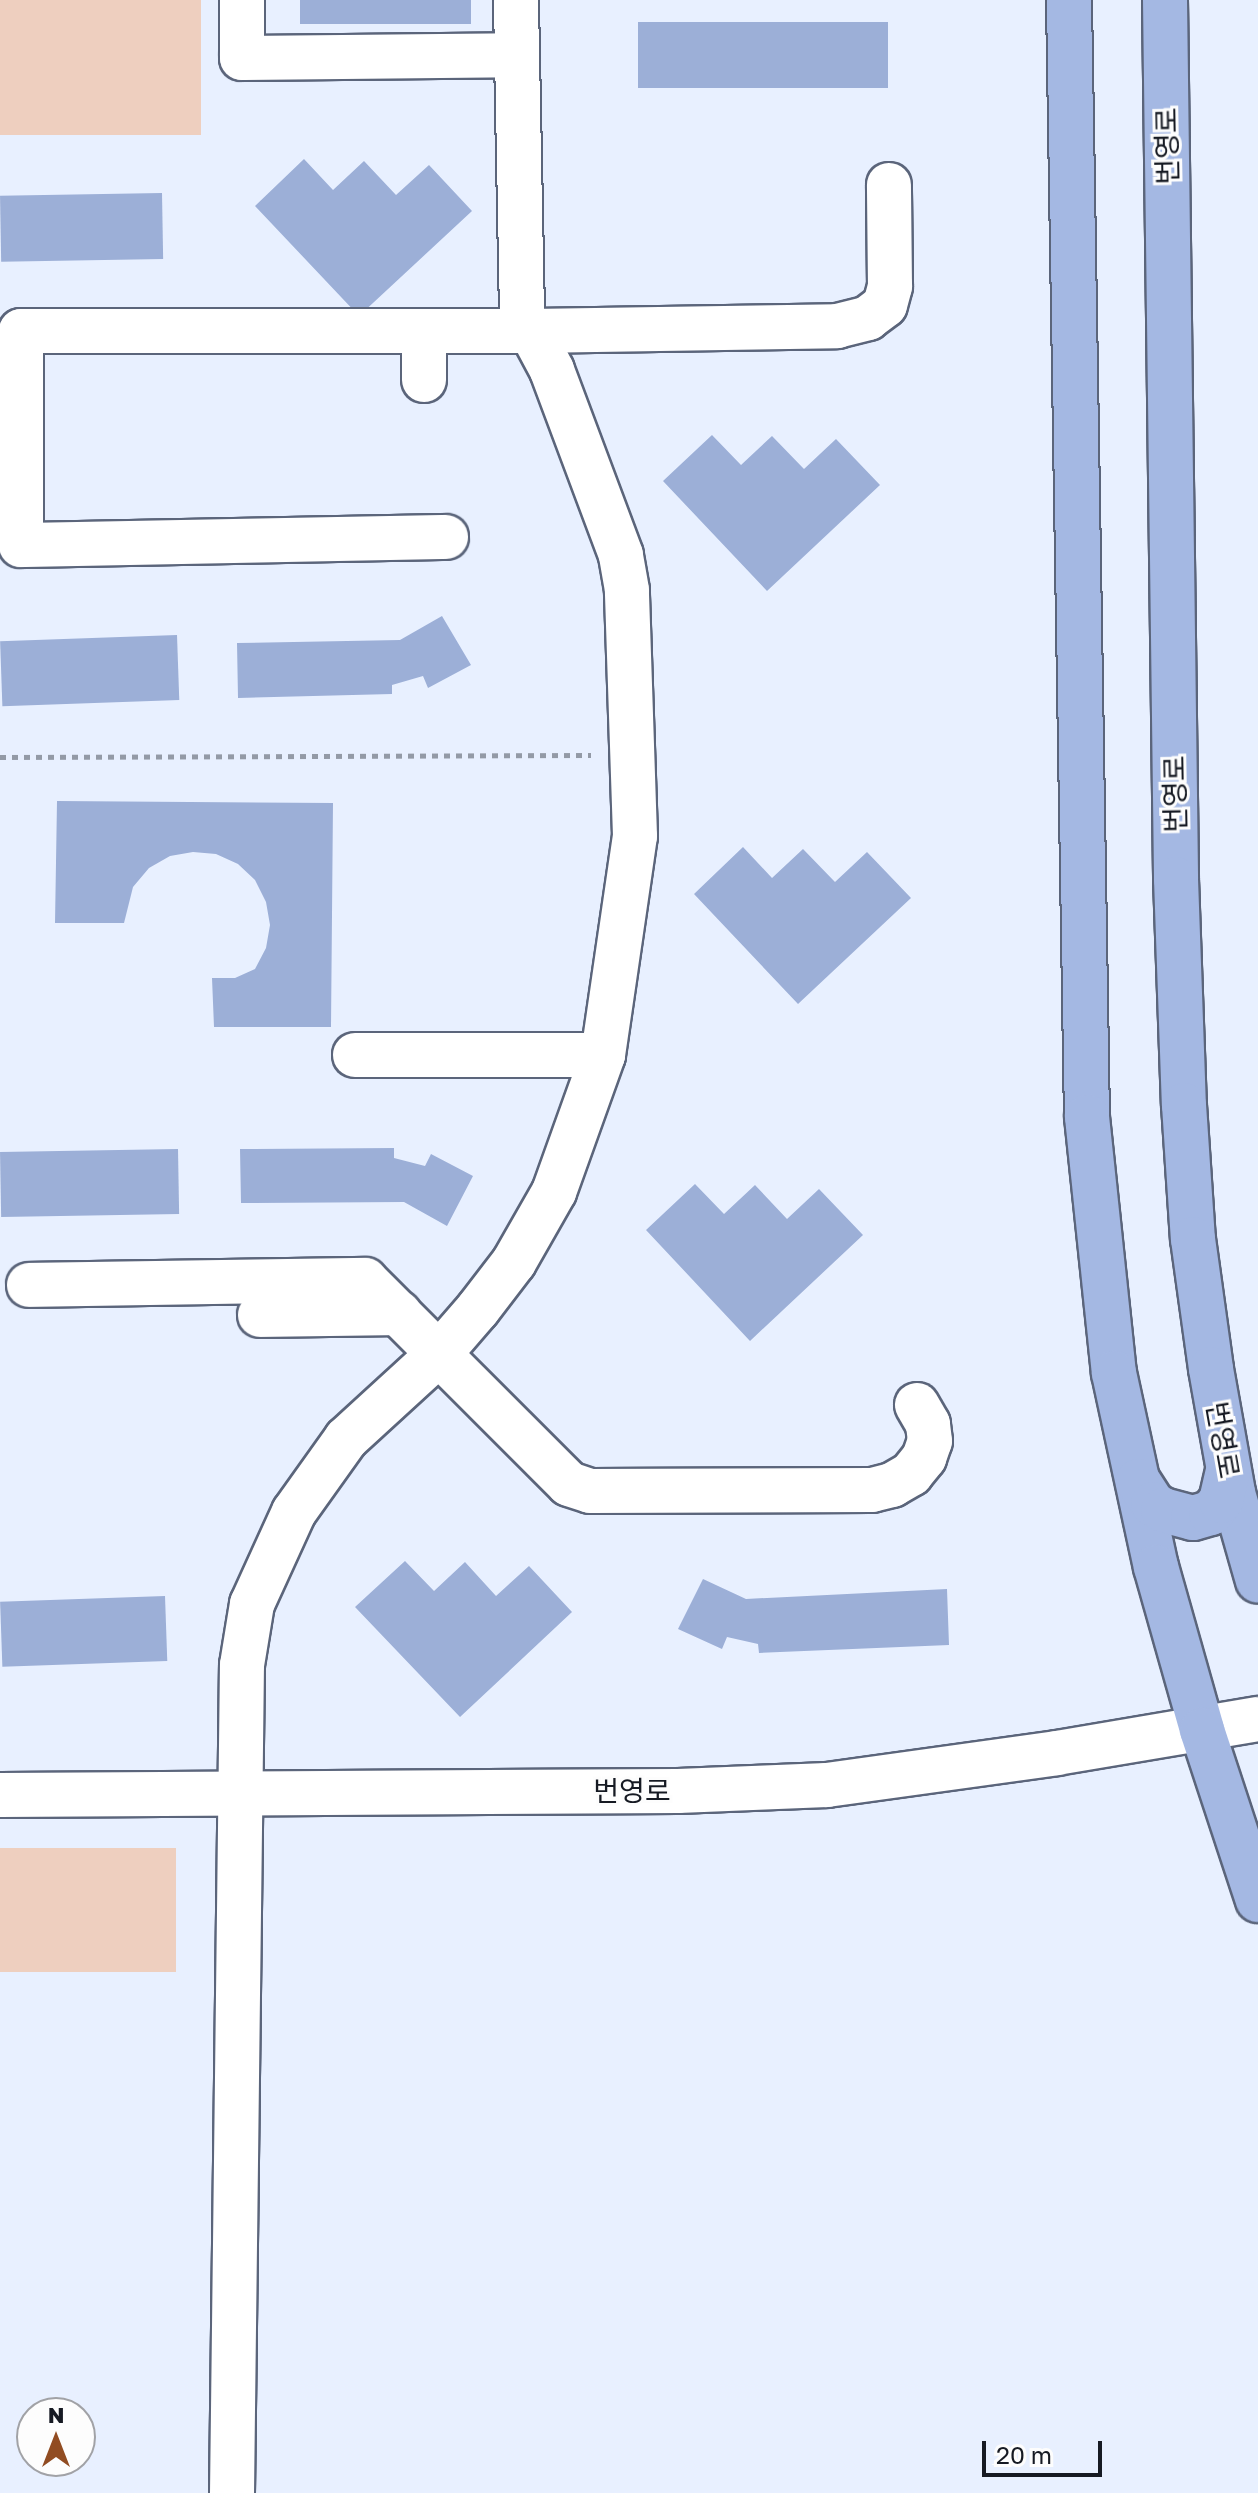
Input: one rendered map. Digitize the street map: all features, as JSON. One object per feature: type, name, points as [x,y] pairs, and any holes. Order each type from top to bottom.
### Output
[{"type":"main road","points":[[1069,0],[1087,1117],[1114,1373],[1156,1567],[1202,1730],[1258,1900]]},
{"type":"main road","name":"번영로","points":[[1165,0],[1176,879],[1184,1105],[1193,1239],[1228,1470],[1258,1581]]},
{"type":"main road","points":[[1138,1481],[1153,1504],[1193,1518],[1211,1513],[1221,1501],[1228,1470]]},
{"type":"street","points":[[242,0],[242,58],[517,55]]},
{"type":"street","points":[[232,2493],[242,1665],[252,1604],[294,1512],[346,1439],[440,1353],[514,1262],[554,1192],[603,1055],[635,836],[627,590],[621,555],[552,370],[522,314],[516,0]]},
{"type":"street","points":[[446,537],[21,545],[21,331],[531,331],[837,326],[868,318],[885,305],[890,286],[889,185]]},
{"type":"street","points":[[424,331],[424,380]]},
{"type":"street","points":[[355,1055],[603,1055]]},
{"type":"street","points":[[29,1285],[365,1280],[569,1484],[590,1491],[882,1488],[911,1474],[924,1458],[930,1441],[928,1424],[917,1405]]},
{"type":"street","points":[[260,1315],[399,1313]]},
{"type":"street","name":"번영로","points":[[0,1795],[678,1791],[827,1785],[1258,1719]]},
{"type":"path","points":[[0,757],[632,755]]},
{"type":"shaded area","points":[[0,0],[201,0],[201,135],[0,135]]},
{"type":"shaded area","points":[[0,1848],[176,1848],[176,1972],[0,1972]]},
{"type":"building","points":[[300,0],[471,0],[471,24],[300,24]]},
{"type":"building","points":[[638,22],[888,22],[888,88],[638,88]]},
{"type":"building","points":[[304,159],[333,190],[364,161],[396,195],[429,165],[472,211],[359,316],[255,206]]},
{"type":"building","points":[[162,193],[163,259],[1,262],[0,196]]},
{"type":"building","points":[[712,435],[741,465],[772,436],[804,469],[836,439],[880,485],[767,591],[663,481]]},
{"type":"building","points":[[442,616],[471,665],[428,688],[423,676],[392,685],[392,694],[238,698],[237,643],[400,640]]},
{"type":"building","points":[[177,635],[179,700],[2,706],[0,641]]},
{"type":"building","points":[[57,801],[333,803],[331,1027],[214,1027],[212,978],[235,978],[255,969],[266,948],[270,925],[266,902],[255,880],[238,864],[216,854],[193,852],[170,856],[149,868],[133,887],[124,923],[55,923]]},
{"type":"building","points":[[743,847],[772,878],[803,849],[835,882],[867,852],[911,898],[798,1004],[694,894]]},
{"type":"building","points":[[394,1148],[394,1158],[425,1166],[431,1154],[473,1176],[447,1226],[404,1202],[241,1203],[240,1149]]},
{"type":"building","points":[[178,1149],[179,1214],[1,1217],[0,1152]]},
{"type":"building","points":[[695,1184],[724,1214],[755,1185],[787,1219],[819,1189],[863,1235],[750,1341],[646,1230]]},
{"type":"building","points":[[405,1561],[434,1591],[465,1562],[496,1596],[529,1566],[572,1612],[460,1717],[355,1607]]},
{"type":"building","points":[[703,1579],[746,1599],[947,1589],[949,1645],[759,1653],[758,1644],[727,1637],[722,1649],[678,1629]]},
{"type":"building","points":[[165,1596],[167,1661],[2,1667],[0,1602]]}]
